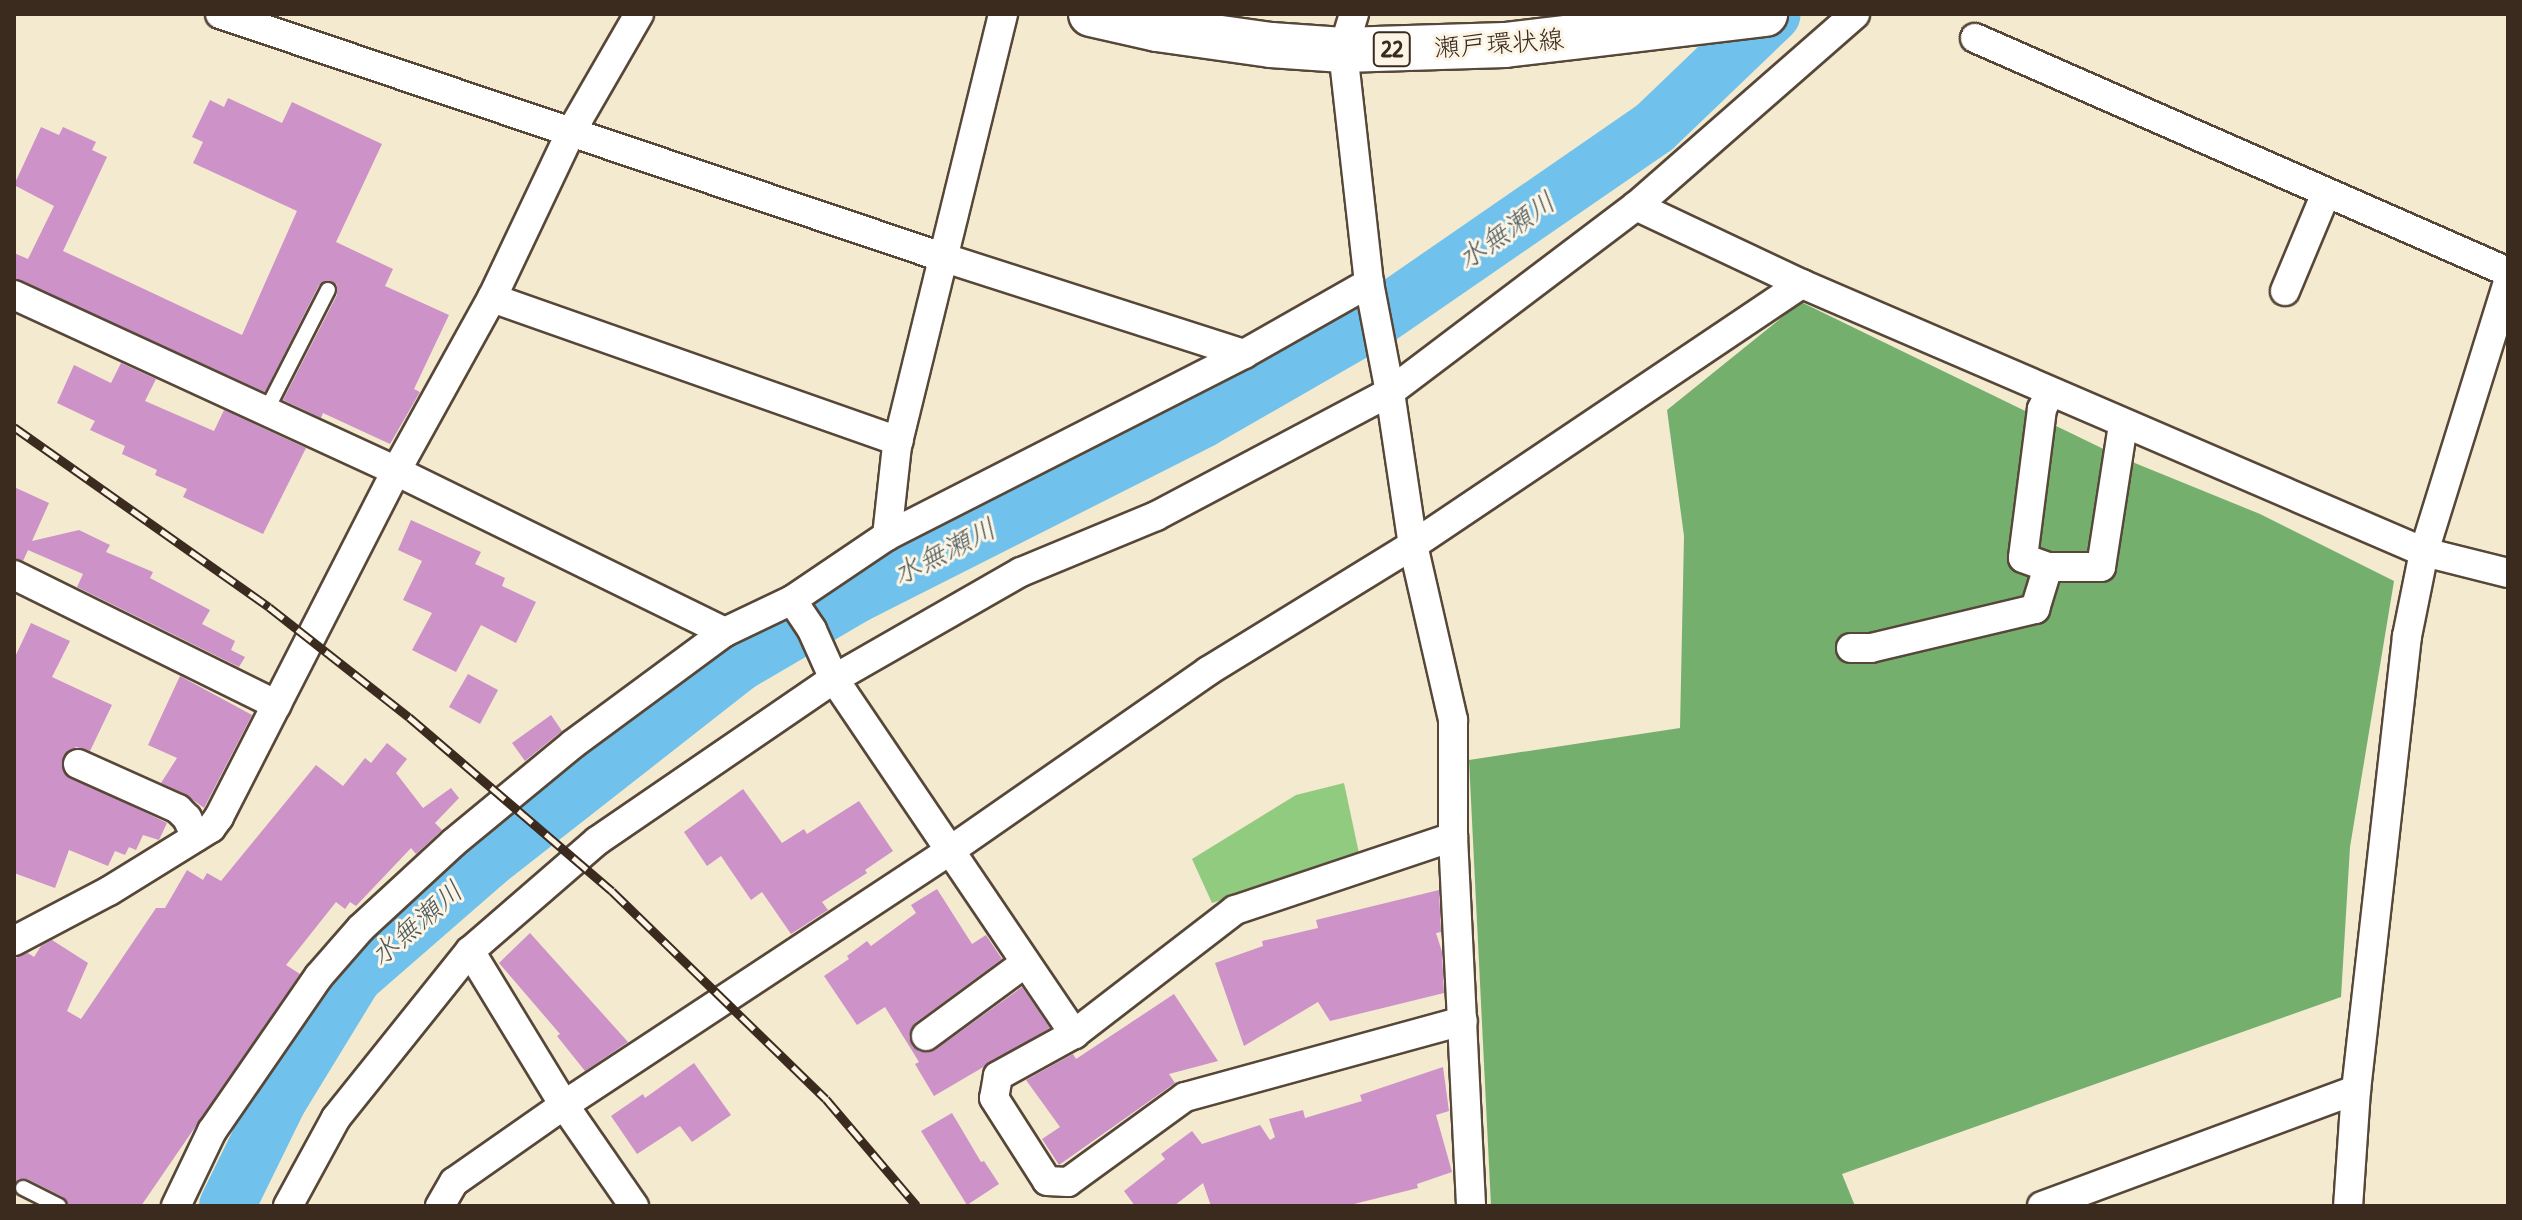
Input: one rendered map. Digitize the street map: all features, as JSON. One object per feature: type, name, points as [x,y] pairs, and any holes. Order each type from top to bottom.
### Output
[{"type":"main road","name":"瀬戸環状線","points":[[1091,14],[1157,29],[1271,45],[1348,32],[1505,45],[1765,14]]},
{"type":"street","points":[[220,14],[945,258],[1244,354]]},
{"type":"street","points":[[14,941],[109,891],[196,837],[219,817],[396,471],[492,298],[571,132],[639,14]]},
{"type":"street","points":[[887,536],[899,441],[1003,14]]},
{"type":"street","points":[[288,1206],[336,1118],[470,951],[597,841],[834,679],[1021,572],[1156,516],[1390,392],[1636,206],[1855,14]]},
{"type":"street","points":[[1348,32],[1369,283],[1390,392],[1413,545],[1453,720],[1453,837],[1469,1206]]},
{"type":"street","points":[[1975,38],[2508,272]]},
{"type":"street","points":[[2285,291],[2326,193]]},
{"type":"street","points":[[1636,206],[1802,284],[2050,393],[2424,552],[2508,573]]},
{"type":"street","points":[[2348,1206],[2356,1090],[2407,636],[2424,552],[2508,282]]},
{"type":"street","points":[[176,1206],[212,1131],[319,976],[361,928],[453,843],[573,744],[725,632],[792,600],[887,536],[1244,354],[1369,283]]},
{"type":"street","points":[[440,1206],[454,1182],[564,1105],[948,852],[1208,671],[1413,545],[1802,284]]},
{"type":"street","points":[[14,295],[396,471],[725,632]]},
{"type":"street","points":[[492,298],[899,441]]},
{"type":"street","points":[[2050,393],[2042,409],[2023,558],[2048,567],[2101,567],[2123,425]]},
{"type":"street","points":[[1851,648],[1871,648],[2035,609],[2048,567]]},
{"type":"street","points":[[14,575],[277,705]]},
{"type":"street","points":[[792,600],[812,630],[834,679],[948,852],[1074,1034]]},
{"type":"street","points":[[78,764],[178,809],[187,818],[196,837]]},
{"type":"street","points":[[1453,837],[1235,910],[1074,1034],[998,1076],[994,1098],[1047,1181],[1068,1182],[1185,1097],[1463,1021]]},
{"type":"street","points":[[470,951],[564,1105],[634,1206]]},
{"type":"street","points":[[926,1036],[1025,963]]},
{"type":"street","points":[[2042,1206],[2356,1090]]},
{"type":"lane","points":[[266,411],[328,290]]},
{"type":"lane","points":[[23,1188],[59,1206]]},
{"type":"green space","points":[[1801,302],[2120,457],[2260,514],[2394,581],[2350,847],[2341,997],[1842,1174],[1855,1206],[1491,1206],[1469,760],[1680,728],[1684,536],[1667,410]]},
{"type":"green space","points":[[1344,783],[1360,858],[1212,903],[1192,859],[1296,795]]},
{"type":"building","points":[[228,98],[282,123],[292,102],[382,144],[336,242],[393,269],[385,286],[449,315],[414,389],[420,392],[390,444],[323,413],[321,418],[283,400],[337,295],[337,285],[332,281],[319,285],[265,392],[14,278],[14,253],[28,259],[54,206],[14,185],[41,127],[59,135],[63,127],[96,142],[92,150],[107,157],[63,251],[242,335],[297,211],[193,163],[203,142],[192,137],[210,100],[224,107]]},
{"type":"building","points":[[121,363],[156,379],[145,401],[214,431],[224,410],[306,448],[263,534],[183,497],[187,489],[155,475],[157,470],[122,454],[125,446],[90,430],[95,421],[57,403],[74,365],[111,383]]},
{"type":"building","points":[[14,487],[49,503],[32,541],[79,530],[110,545],[106,552],[153,572],[150,578],[210,610],[202,624],[235,641],[231,650],[245,657],[239,667],[77,587],[83,574],[28,550],[23,561],[14,558]]},
{"type":"building","points":[[411,520],[481,552],[475,564],[505,578],[502,586],[536,602],[516,643],[481,625],[456,672],[412,650],[432,613],[403,600],[422,561],[398,550]]},
{"type":"building","points":[[31,623],[70,641],[52,677],[112,705],[90,751],[76,747],[63,756],[64,773],[167,823],[159,840],[143,835],[136,850],[129,847],[125,855],[115,851],[108,866],[69,850],[55,888],[14,873],[14,659]]},
{"type":"building","points":[[468,674],[498,690],[480,724],[449,707]]},
{"type":"building","points":[[180,676],[252,715],[204,808],[185,794],[161,783],[177,758],[148,745]]},
{"type":"building","points":[[551,715],[562,731],[525,761],[512,743]]},
{"type":"building","points":[[387,743],[407,759],[396,773],[423,808],[451,788],[459,798],[435,823],[442,830],[416,854],[411,848],[356,906],[350,902],[345,909],[336,902],[286,965],[300,974],[141,1206],[69,1206],[63,1197],[27,1179],[18,1179],[14,1184],[14,962],[17,957],[28,953],[34,957],[41,946],[52,940],[88,963],[67,1011],[81,1019],[156,908],[165,908],[187,870],[203,880],[207,873],[221,881],[316,765],[343,786],[365,758],[371,763]]},
{"type":"building","points":[[743,789],[782,843],[804,829],[807,834],[859,801],[893,851],[865,870],[867,873],[822,902],[828,910],[791,934],[762,892],[751,900],[721,856],[707,866],[684,832]]},
{"type":"building","points":[[937,889],[972,944],[986,935],[1002,959],[915,1023],[909,1037],[913,1047],[920,1052],[935,1050],[1022,987],[1050,1028],[934,1096],[915,1064],[919,1062],[885,1007],[857,1025],[824,976],[849,959],[847,956],[867,941],[871,946],[916,913],[911,905]]},
{"type":"building","points":[[1439,890],[1441,932],[1436,933],[1442,952],[1444,993],[1330,1021],[1318,1002],[1244,1046],[1215,963],[1263,946],[1262,941],[1318,928],[1316,920]]},
{"type":"building","points":[[530,933],[628,1042],[585,1071],[557,1036],[560,1034],[499,963]]},
{"type":"building","points":[[1174,994],[1218,1061],[1169,1074],[1175,1083],[1059,1165],[1042,1139],[1060,1127],[1026,1080],[1073,1054],[1076,1059]]},
{"type":"building","points":[[694,1063],[731,1115],[692,1142],[680,1126],[637,1154],[611,1116],[643,1094],[645,1098]]},
{"type":"building","points":[[1443,1067],[1449,1111],[1436,1115],[1452,1172],[1417,1184],[1418,1188],[1346,1206],[1211,1206],[1203,1183],[1174,1206],[1135,1206],[1124,1191],[1165,1159],[1161,1154],[1192,1131],[1202,1144],[1260,1125],[1270,1140],[1275,1137],[1269,1119],[1303,1110],[1305,1118],[1362,1101],[1360,1095]]},
{"type":"building","points":[[952,1113],[981,1162],[984,1161],[999,1184],[967,1205],[921,1131]]},
{"type":"waterway","name":"水無瀬川","points":[[227,1206],[279,1100],[354,977],[487,861],[738,664],[856,595],[1202,420],[1371,323],[1655,127],[1773,14]]},
{"type":"railway","points":[[14,427],[269,607],[409,717],[612,891],[826,1099],[917,1206]]}]
